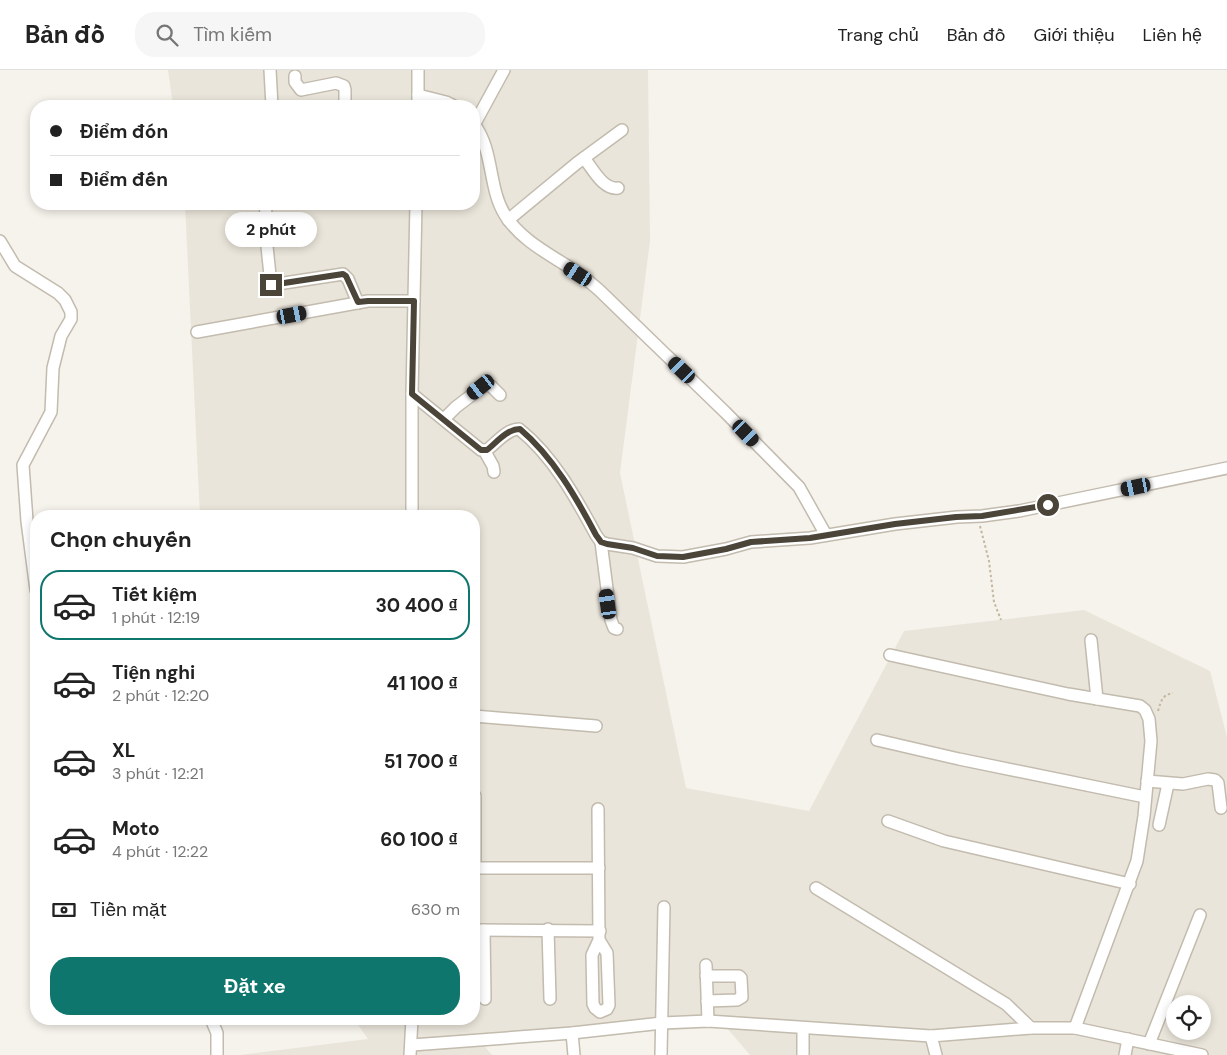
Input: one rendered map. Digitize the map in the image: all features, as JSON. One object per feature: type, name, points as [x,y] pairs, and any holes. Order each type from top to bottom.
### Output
[{"type":"street","points":[[270,70],[272,100]]},
{"type":"street","points":[[418,70],[418,100]]},
{"type":"street","points":[[480,113],[504,70]]},
{"type":"street","points":[[295,76],[296,82],[302,90],[336,83],[340,84],[345,90],[344,100]]},
{"type":"street","points":[[508,220],[584,158],[622,130]]},
{"type":"street","points":[[480,134],[483,139],[498,201],[508,220],[553,258],[599,290],[725,412],[799,487],[826,535]]},
{"type":"street","points":[[584,158],[606,186],[613,189],[618,188]]},
{"type":"street","points":[[266,210],[271,285],[343,274],[346,276],[358,302]]},
{"type":"street","points":[[412,510],[416,210]]},
{"type":"street","points":[[0,241],[15,266],[58,293],[65,300],[71,312],[71,319],[62,336],[53,368],[51,412],[23,465],[30,544]]},
{"type":"street","points":[[197,332],[358,302],[414,301]]},
{"type":"street","points":[[444,419],[456,407],[485,385],[491,386],[500,396]]},
{"type":"street","points":[[412,394],[481,450],[484,450],[494,466],[494,472]]},
{"type":"street","points":[[484,450],[487,450],[513,430],[520,429],[548,459],[563,479],[601,542],[610,620],[614,628],[617,629]]},
{"type":"street","points":[[601,542],[633,548],[657,556],[683,557],[751,542],[810,538],[895,524],[977,516],[1063,502],[1227,468]]},
{"type":"street","points":[[1091,640],[1097,699]]},
{"type":"street","points":[[890,655],[1097,699],[1140,706],[1145,710],[1149,719],[1151,741],[1146,797],[1137,861],[1075,1028]]},
{"type":"street","points":[[480,716],[596,726]]},
{"type":"street","points":[[877,740],[959,759],[1146,797]]},
{"type":"street","points":[[1147,781],[1183,784],[1208,779],[1215,780],[1218,783],[1221,808]]},
{"type":"street","points":[[1159,825],[1168,784]]},
{"type":"street","points":[[598,809],[599,936],[592,955],[594,1008],[600,1012],[607,1009],[609,1004],[607,953],[599,936]]},
{"type":"street","points":[[888,821],[944,841],[1130,884]]},
{"type":"street","points":[[480,868],[599,868]]},
{"type":"street","points":[[816,888],[1006,1004],[1031,1028]]},
{"type":"street","points":[[661,1055],[664,907]]},
{"type":"street","points":[[1149,1044],[1200,915]]},
{"type":"street","points":[[480,930],[548,929],[599,936]]},
{"type":"street","points":[[548,929],[550,999]]},
{"type":"street","points":[[480,942],[485,999]]},
{"type":"street","points":[[707,1001],[737,1000],[742,997],[741,978],[739,976],[706,970],[707,1001],[708,1022]]},
{"type":"street","points":[[412,1025],[411,1050],[662,1023],[708,1022],[931,1036],[1031,1028],[1075,1028],[1202,1055]]},
{"type":"street","points":[[214,1025],[217,1033],[217,1055]]},
{"type":"street","points":[[803,1028],[803,1055]]},
{"type":"street","points":[[572,1033],[574,1055]]},
{"type":"street","points":[[931,1036],[936,1055]]},
{"type":"street","points":[[1125,1055],[1128,1039]]},
{"type":"path","points":[[977,516],[989,562],[994,602],[1001,620]]},
{"type":"path","points":[[1158,710],[1163,697],[1166,694],[1173,693]]},
{"type":"shaded area","points":[[168,70],[648,70],[650,241],[620,473],[686,788],[809,811],[904,631],[1084,610],[1210,671],[1227,737],[1227,1055],[750,1055],[726,1027],[480,1041],[492,1055],[240,1055],[368,1039],[358,1025],[480,1025],[480,510],[200,510],[185,210],[480,210],[480,100],[172,100]]},
{"type":"route","points":[[271,285],[343,274],[351,285],[358,302],[414,301],[412,394],[481,450],[487,450],[508,432],[520,429],[548,459],[563,479],[596,535],[601,542],[607,544],[633,548],[657,556],[683,557],[751,542],[810,538],[895,524],[982,516],[1048,505]]}]
